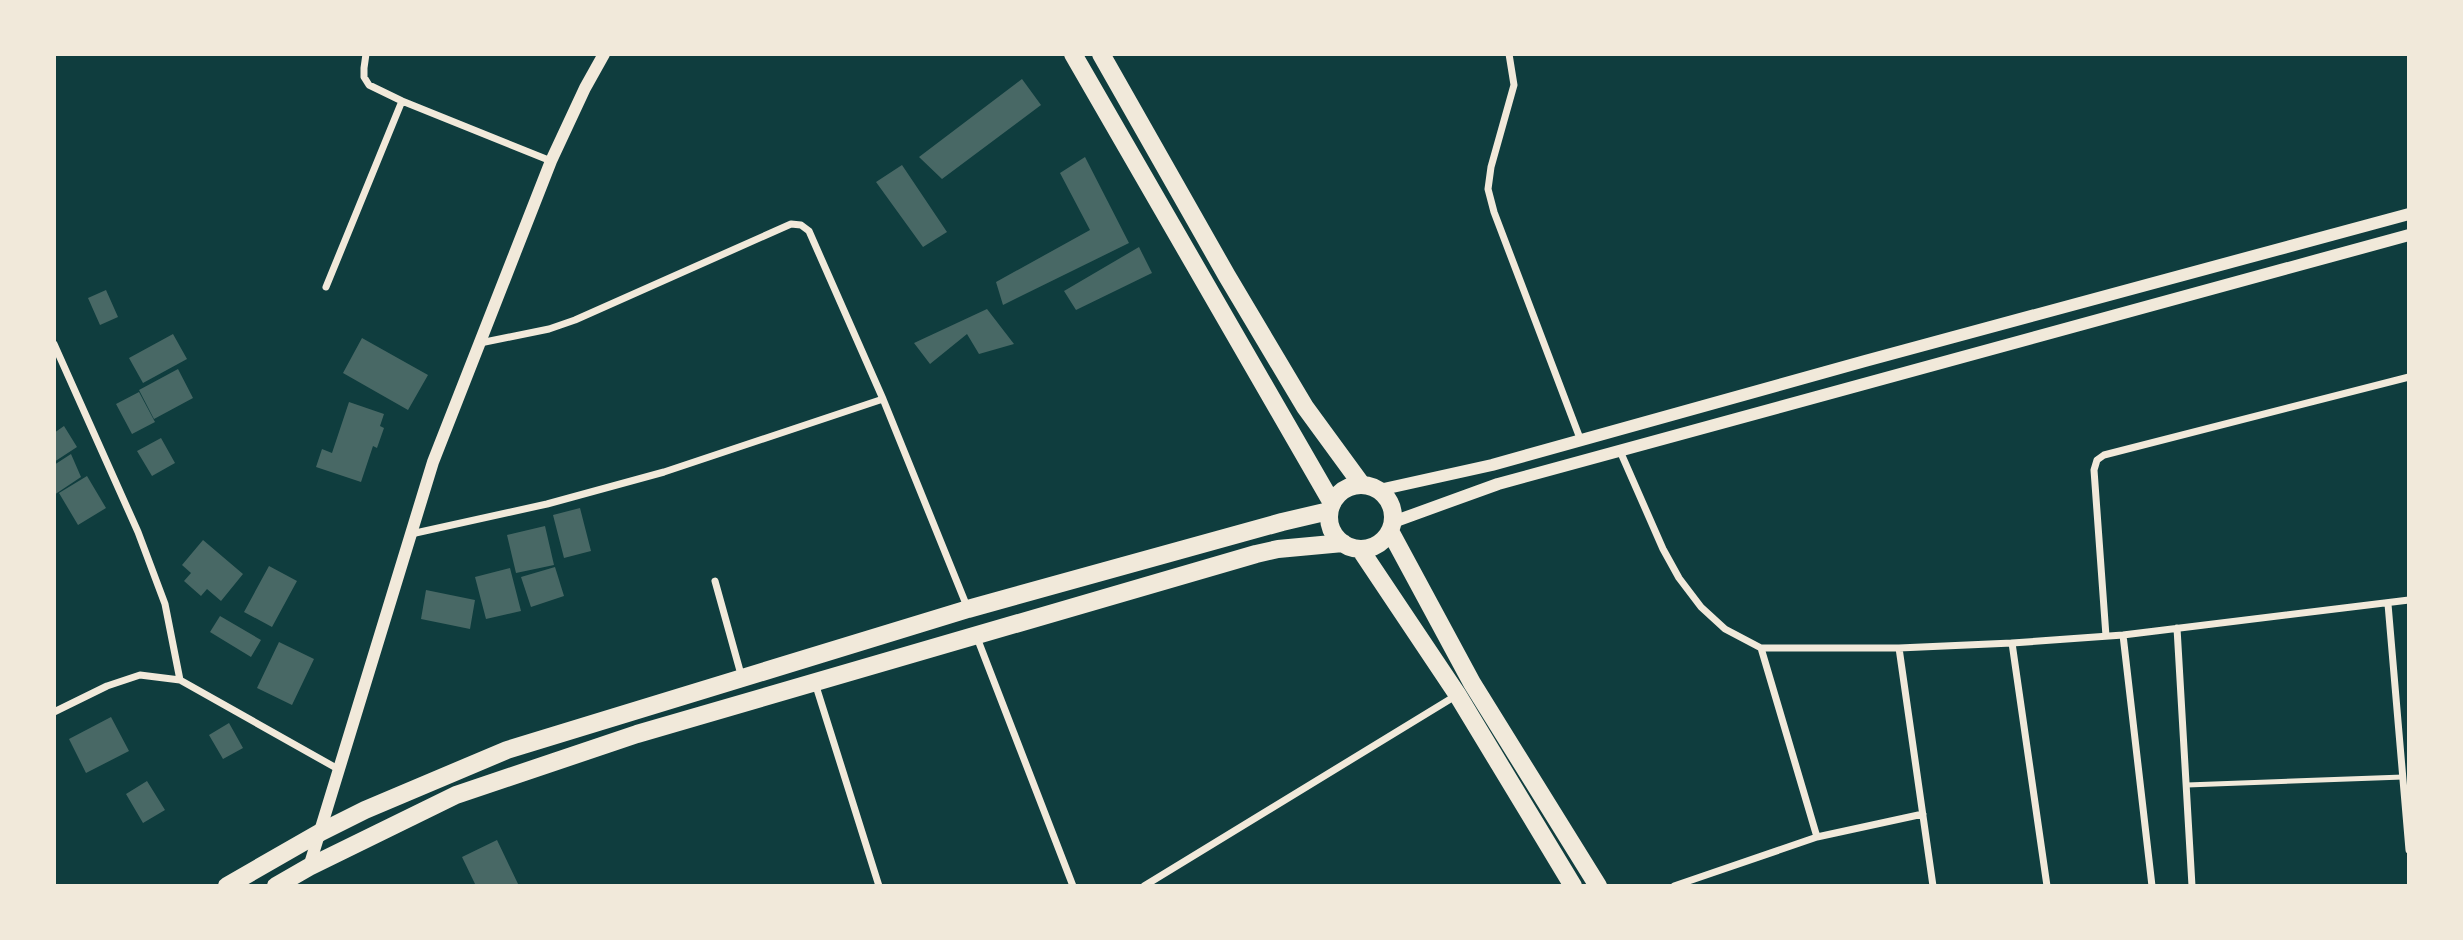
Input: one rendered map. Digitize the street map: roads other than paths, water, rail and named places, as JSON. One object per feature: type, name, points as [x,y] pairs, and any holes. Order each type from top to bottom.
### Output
[{"type":"main road","points":[[1073,54],[1331,507],[1332,529],[1352,546],[1457,694],[1573,886]]},
{"type":"main road","points":[[1101,54],[1306,407],[1370,488],[1390,504],[1391,526],[1472,683],[1598,886]]},
{"type":"main road","points":[[227,886],[365,810],[507,750],[968,609],[1269,526],[1331,507],[1344,489],[1370,488]]},
{"type":"main road","points":[[276,886],[456,795],[637,734],[1256,554],[1278,549],[1377,544],[1391,526]]},
{"type":"street","points":[[366,54],[363,68],[369,86],[551,160]]},
{"type":"street","points":[[309,867],[433,462],[551,160],[604,54]]},
{"type":"street","points":[[1509,54],[1514,85],[1491,167],[1488,189],[1494,212],[1581,441]]},
{"type":"street","points":[[326,287],[401,101]]},
{"type":"street","points":[[1370,488],[1492,465],[2409,214]]},
{"type":"street","points":[[480,343],[549,330],[797,223],[809,231],[883,399],[968,609]]},
{"type":"street","points":[[1391,526],[1498,485],[2409,236]]},
{"type":"street","points":[[54,344],[138,532],[160,592],[180,680]]},
{"type":"street","points":[[2106,636],[2094,470],[2097,460],[2104,455],[2409,377]]},
{"type":"street","points":[[411,534],[547,505],[664,472],[883,399]]},
{"type":"street","points":[[1620,451],[1663,550],[1679,579],[1701,607],[1725,629],[1761,648],[1899,648],[2123,635],[2409,600]]},
{"type":"street","points":[[715,581],[742,678]]},
{"type":"street","points":[[2388,604],[2407,800],[2409,850]]},
{"type":"street","points":[[2177,628],[2192,886]]},
{"type":"street","points":[[976,635],[1073,886]]},
{"type":"street","points":[[2123,635],[2152,886]]},
{"type":"street","points":[[2012,643],[2047,886]]},
{"type":"street","points":[[1761,648],[1817,837]]},
{"type":"street","points":[[1899,648],[1933,886]]},
{"type":"street","points":[[54,712],[107,686],[140,676],[180,680],[338,769]]},
{"type":"street","points":[[815,682],[879,886]]},
{"type":"street","points":[[1144,886],[1457,694]]},
{"type":"street","points":[[1674,886],[1817,837],[1923,814]]},
{"type":"lane","points":[[2187,785],[2403,777]]}]
